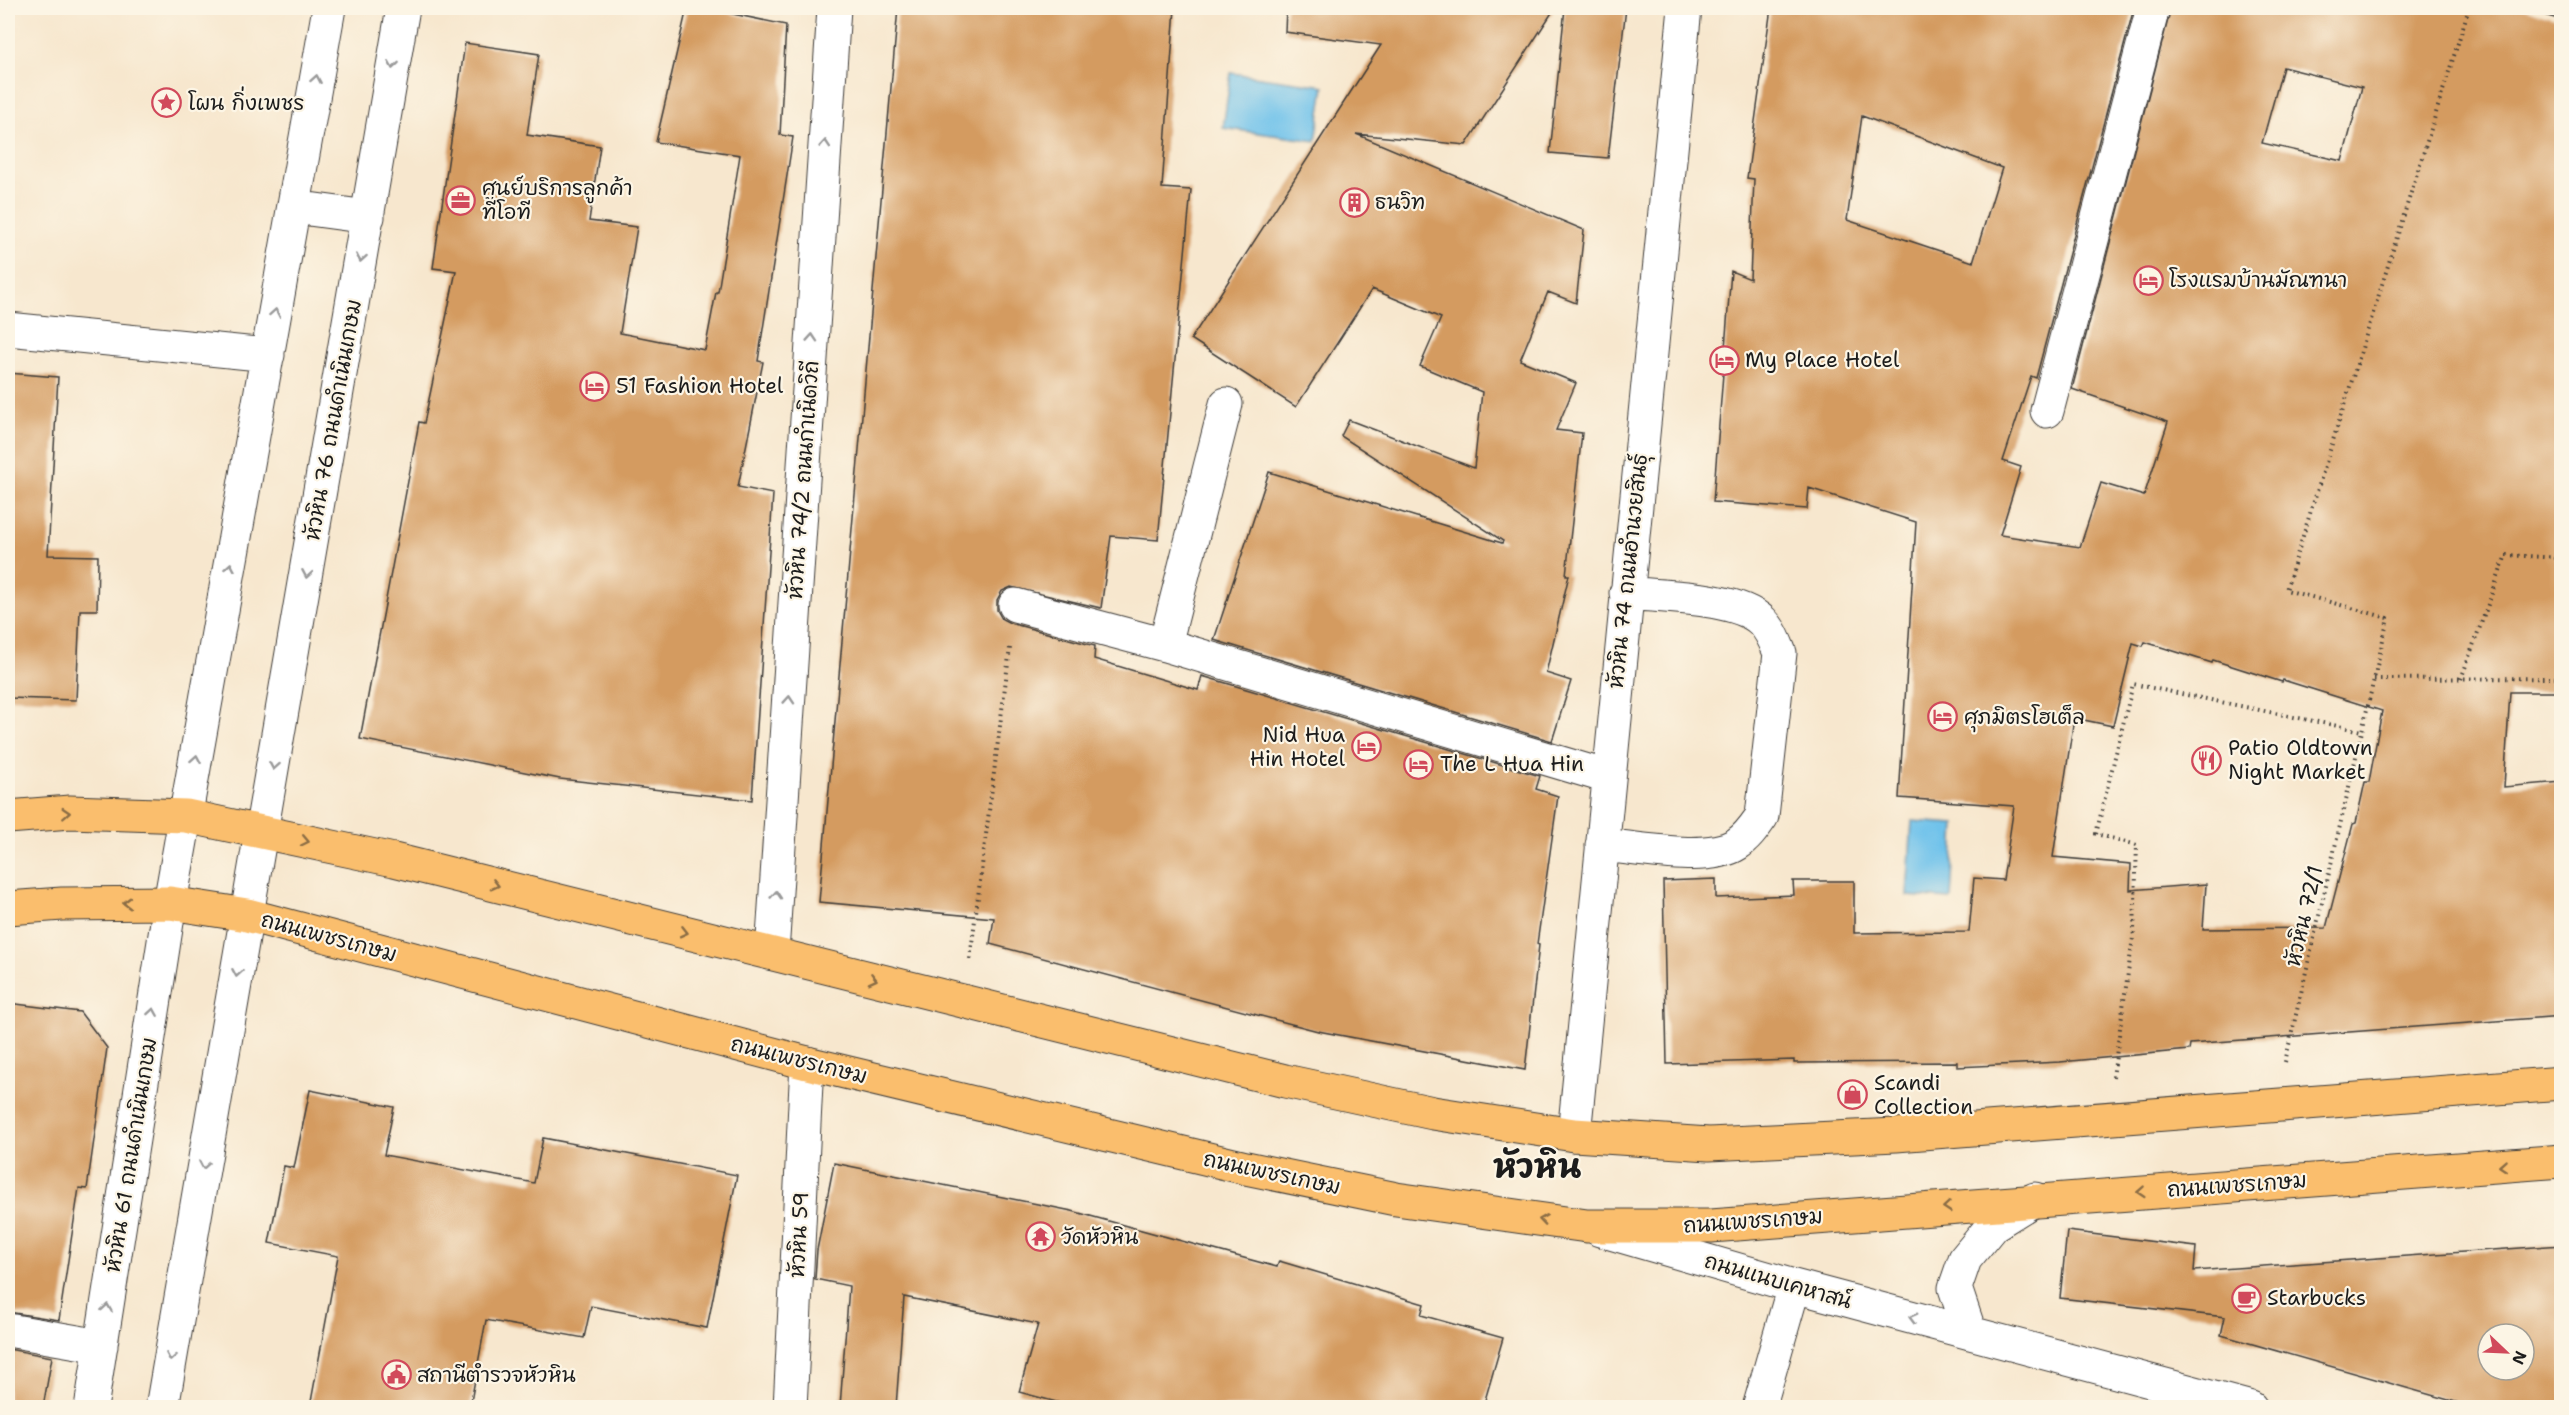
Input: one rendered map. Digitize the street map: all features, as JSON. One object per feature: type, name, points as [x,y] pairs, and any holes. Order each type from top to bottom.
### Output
[{"type":"main road","points":[[8,818],[70,812],[186,816],[406,862],[1285,1081],[1421,1111],[1574,1135],[1709,1144],[1896,1135],[2108,1116],[2274,1107],[2562,1083]]},
{"type":"main road","name":"ถนนเพชรเกษม","points":[[8,908],[62,903],[170,903],[247,915],[807,1063],[1246,1168],[1396,1199],[1587,1226],[1711,1226],[2562,1161]]},
{"type":"street","points":[[186,816],[328,8]]},
{"type":"street","name":"หัวหิน 76 ถนนดำเนินเกษม","points":[[247,915],[402,8]]},
{"type":"street","name":"หัวหิน 74/2 ถนนกำเนิดวิถี","points":[[772,953],[834,8]]},
{"type":"street","name":"หัวหิน 74 ถนนอำนวยสินธุ์","points":[[1574,1135],[1685,8]]},
{"type":"street","points":[[2047,411],[2153,8]]},
{"type":"street","points":[[294,207],[368,217]]},
{"type":"street","points":[[8,329],[268,355]]},
{"type":"street","points":[[1165,645],[1226,404]]},
{"type":"street","points":[[1602,845],[1696,853],[1737,845],[1750,833],[1762,816],[1780,653],[1772,634],[1761,619],[1743,609],[1724,604],[1626,593]]},
{"type":"street","points":[[1015,606],[1165,645],[1608,777]]},
{"type":"street","name":"หัวหิน 61 ถนนดำเนินเกษม","points":[[91,1407],[170,903],[186,816]]},
{"type":"street","points":[[162,1407],[247,915]]},
{"type":"street","name":"หัวหิน 59","points":[[790,1407],[807,1063]]},
{"type":"street","points":[[1970,1333],[1955,1288],[1965,1259],[1994,1226],[2034,1200]]},
{"type":"street","name":"ถนนแนบเคหาสน์","points":[[1587,1226],[1794,1286],[2251,1407]]},
{"type":"street","points":[[1759,1407],[1794,1286]]},
{"type":"street","points":[[8,1330],[101,1346]]},
{"type":"path","name":"หัวหิน 72/1","points":[[2274,1107],[2388,618],[2286,590],[2469,8]]},
{"type":"path","points":[[2461,679],[2506,555],[2562,558]]},
{"type":"path","points":[[965,1003],[1015,606]]},
{"type":"path","points":[[2374,680],[2562,678]]},
{"type":"path","points":[[2108,1116],[2134,931],[2137,845],[2096,834],[2133,684],[2362,731]]},
{"type":"water","points":[[1231,73],[1324,86],[1316,141],[1223,128]]},
{"type":"water","points":[[1912,821],[1955,824],[1951,899],[1907,896]]},
{"type":"building","points":[[687,8],[704,8],[786,25],[780,135],[793,137],[758,361],[763,362],[738,487],[773,494],[752,800],[560,779],[360,739],[419,422],[424,423],[456,271],[433,268],[465,43],[539,54],[527,135],[600,146],[589,221],[637,227],[620,333],[705,350],[716,292],[718,292],[740,155],[656,142]]},
{"type":"building","points":[[898,8],[1175,8],[1162,188],[1191,190],[1158,540],[1111,536],[1101,608],[1011,587],[1002,591],[997,600],[997,610],[1002,619],[1010,623],[1095,646],[1094,659],[1198,690],[1202,676],[1540,776],[1536,789],[1558,796],[1537,944],[1539,945],[1525,1070],[1318,1031],[990,944],[994,918],[819,902]]},
{"type":"building","points":[[1286,8],[1555,8],[1466,145],[1356,134],[1584,230],[1576,303],[1548,292],[1520,360],[1576,383],[1556,430],[1582,433],[1566,575],[1569,575],[1546,673],[1571,681],[1552,741],[1214,640],[1269,472],[1502,543],[1503,541],[1341,436],[1349,420],[1474,468],[1482,392],[1420,366],[1441,318],[1372,289],[1296,407],[1191,339],[1381,45],[1285,32]]},
{"type":"building","points":[[1565,8],[1626,8],[1608,158],[1550,153]]},
{"type":"building","points":[[1771,8],[2134,8],[2036,378],[2031,376],[2003,461],[2021,467],[2000,535],[2080,547],[2101,483],[2144,496],[2168,422],[2072,389],[2171,8],[2519,8],[2562,20],[2562,692],[2510,692],[2504,787],[2562,782],[2562,1016],[2190,1044],[2189,1050],[2060,1062],[1957,1067],[1957,1062],[1794,1063],[1794,1060],[1667,1064],[1663,881],[1716,879],[1716,898],[1794,895],[1793,881],[1854,881],[1854,933],[1969,932],[1974,878],[2003,880],[2014,806],[1899,798],[1916,522],[1809,488],[1807,509],[1713,502],[1731,271],[1750,279],[1754,179],[1747,178]],"holes":[[[2283,67],[2362,87],[2342,161],[2262,143]],[[1862,116],[2002,168],[1973,262],[1847,220]],[[2145,642],[2212,663],[2213,660],[2382,711],[2369,782],[2365,782],[2356,823],[2353,824],[2326,928],[2203,929],[2206,884],[2130,890],[2131,864],[2053,857],[2074,718],[2113,726],[2133,643],[2143,646]]]},
{"type":"building","points":[[8,373],[58,377],[48,555],[98,556],[97,610],[80,610],[76,700],[8,698]]},
{"type":"building","points":[[8,1003],[80,1012],[107,1048],[87,1189],[79,1188],[59,1320],[8,1312]]},
{"type":"building","points":[[310,1090],[394,1107],[384,1155],[534,1183],[543,1138],[737,1175],[707,1328],[591,1306],[584,1338],[486,1320],[470,1407],[310,1407],[338,1256],[269,1243],[284,1166],[294,1168]]},
{"type":"building","points":[[834,1163],[1072,1211],[1277,1267],[1279,1261],[1424,1304],[1421,1315],[1503,1338],[1483,1407],[1075,1407],[1019,1392],[1038,1324],[904,1297],[896,1407],[840,1407],[849,1286],[815,1279],[817,1250]]},
{"type":"building","points":[[2067,1231],[2196,1247],[2194,1271],[2562,1245],[2562,1407],[2473,1407],[2221,1335],[2225,1317],[2060,1298]]},
{"type":"building","points":[[8,1349],[52,1357],[43,1407],[8,1407]]},
{"type":"place","name":"โผน กิ่งเพชร","points":[[167,103]]},
{"type":"place","name":"ศูนย์บริการลูกค้า ทีโอที","points":[[461,200]]},
{"type":"place","name":"ธนวิท","points":[[1354,202]]},
{"type":"place","name":"โรงแรมบ้านมัณฑนา","points":[[2148,280]]},
{"type":"place","name":"My Place Hotel","points":[[1724,360]]},
{"type":"place","name":"51 Fashion Hotel","points":[[595,386]]},
{"type":"place","name":"ศุภมิตรโฮเต็ล","points":[[1943,717]]},
{"type":"place","name":"Nid Hua Hin Hotel","points":[[1366,747]]},
{"type":"place","name":"Patio Oldtown Night Market","points":[[2207,760]]},
{"type":"place","name":"The L Hua Hin","points":[[1419,764]]},
{"type":"place","name":"Scandi Collection","points":[[1853,1095]]},
{"type":"place","name":"วัดหัวหิน","points":[[1040,1237]]},
{"type":"place","name":"Starbucks","points":[[2246,1298]]},
{"type":"place","name":"สถานีตำรวจหัวหิน","points":[[396,1375]]},
{"type":"district","name":"หัวหิน","points":[[1537,1166]]}]
